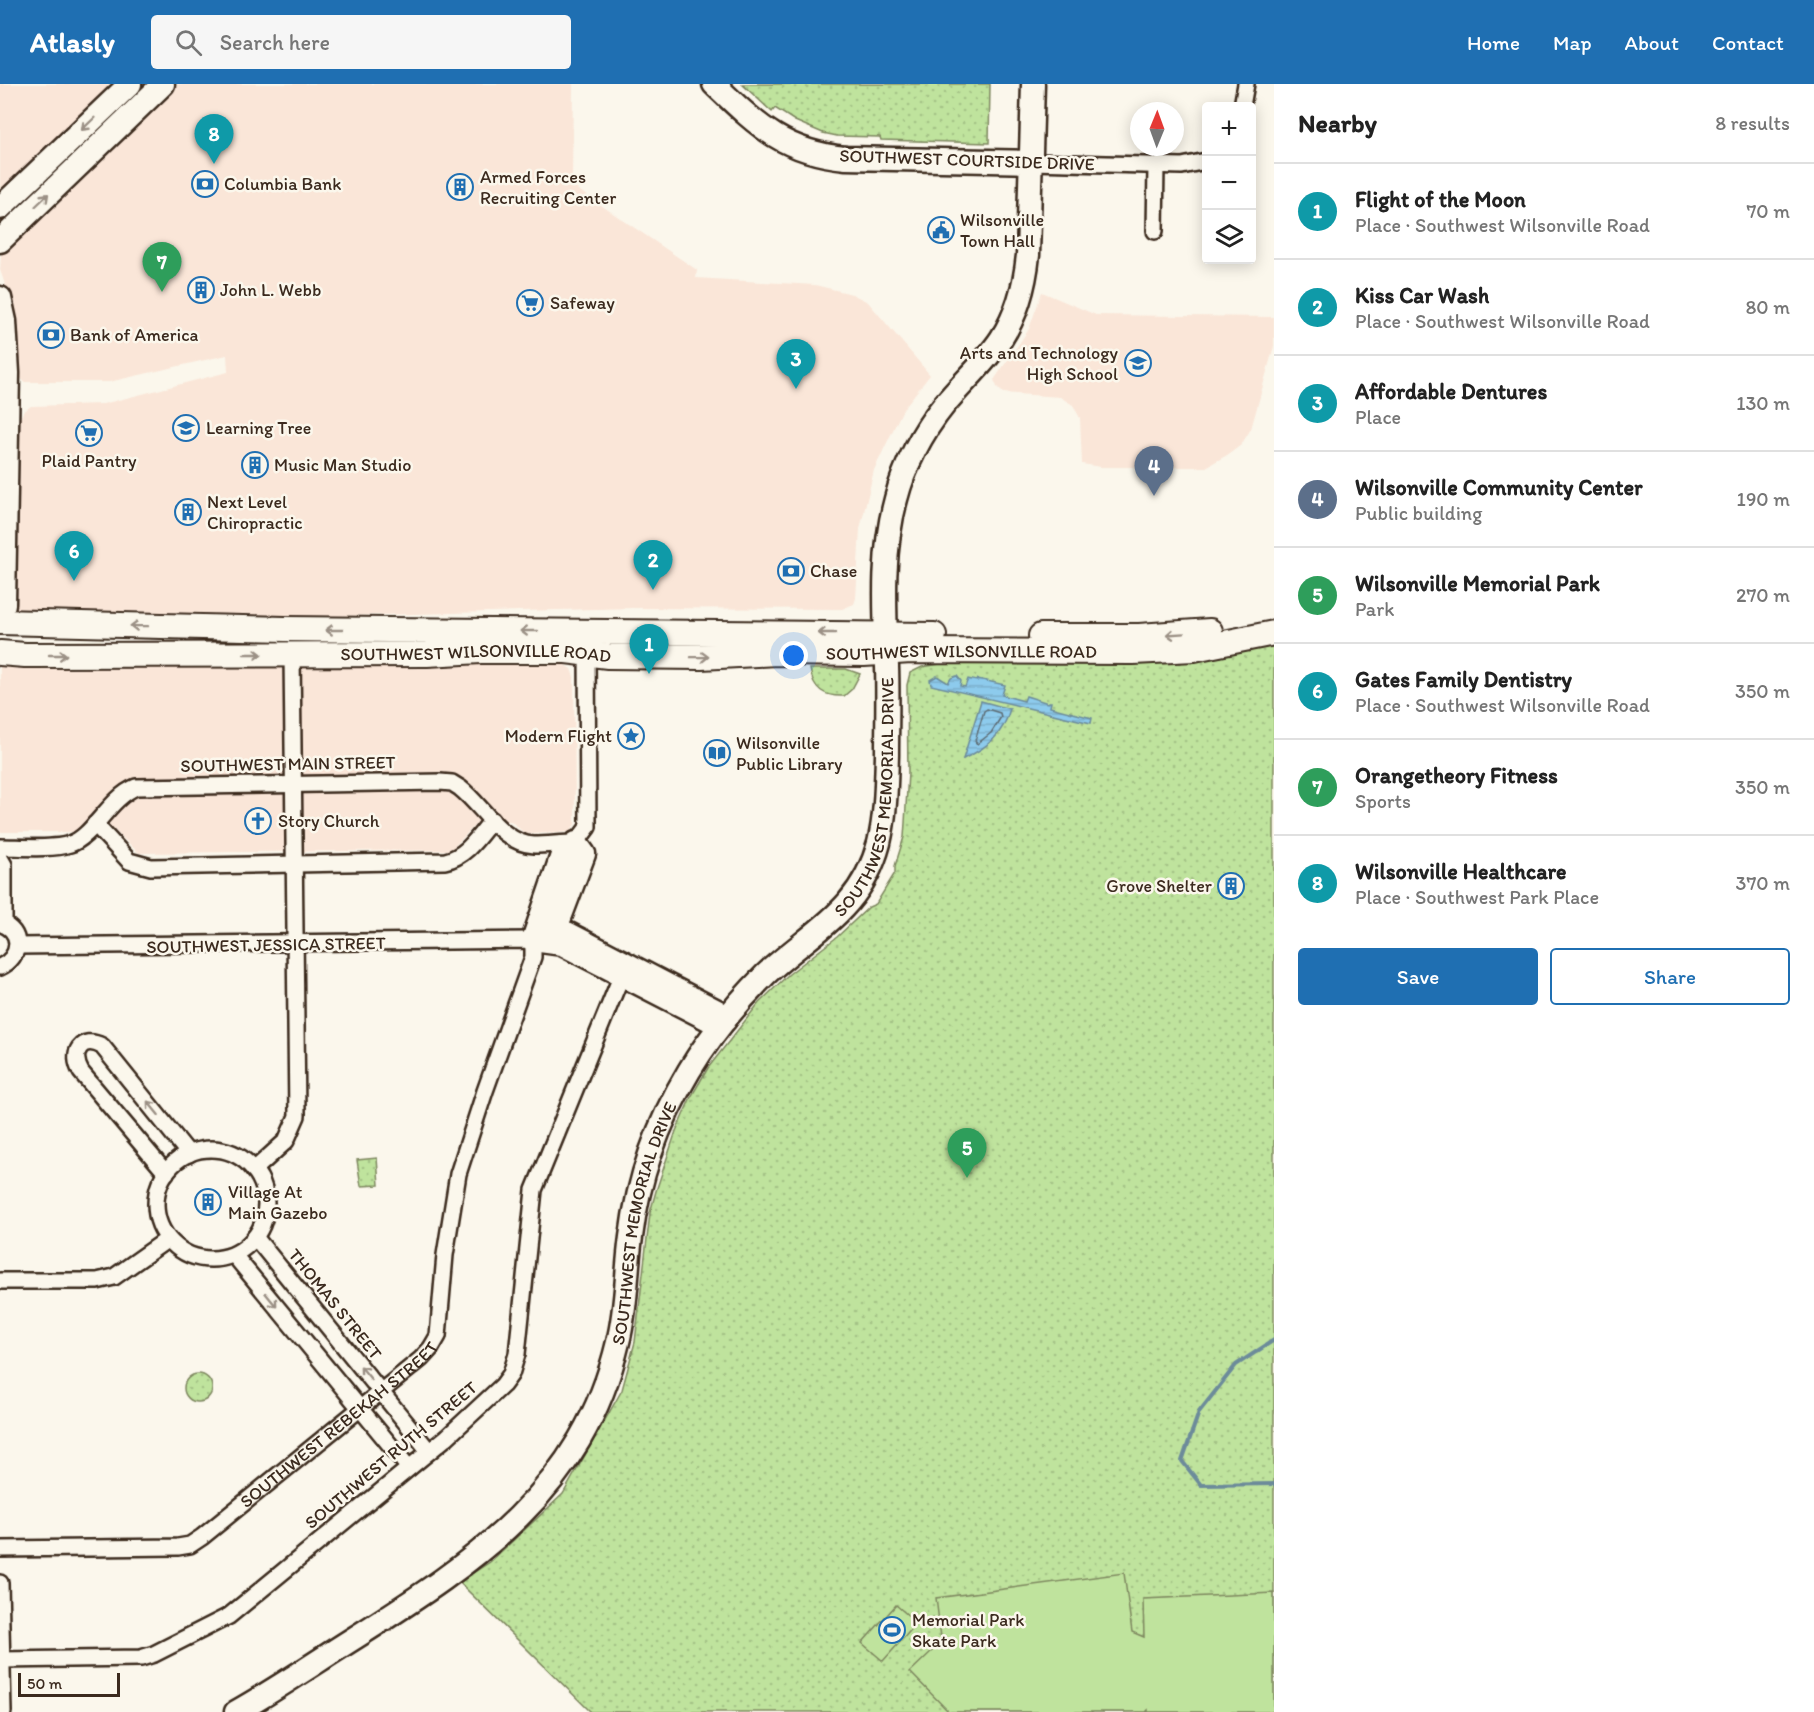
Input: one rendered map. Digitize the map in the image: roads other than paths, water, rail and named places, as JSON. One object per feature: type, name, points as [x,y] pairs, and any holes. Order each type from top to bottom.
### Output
[{"type":"main road","name":"SOUTHWEST WILSONVILLE ROAD","points":[[0,622],[285,629],[587,643],[608,656],[701,657],[886,644],[1139,636],[1220,629],[1274,618]]},
{"type":"main road","name":"SOUTHWEST WILSONVILLE ROAD","points":[[886,644],[1164,652],[1205,647],[1274,633]]},
{"type":"main road","name":"SOUTHWEST WILSONVILLE ROAD","points":[[0,653],[25,655],[427,654],[561,651],[587,643]]},
{"type":"street","points":[[0,208],[130,84]]},
{"type":"street","points":[[0,241],[163,84]]},
{"type":"street","name":"SOUTHWEST COURTSIDE DRIVE","points":[[714,84],[769,134],[789,145],[816,154],[846,158],[1156,166],[1182,166],[1202,162]]},
{"type":"street","name":"SOUTHWEST MEMORIAL DRIVE","points":[[236,1712],[399,1609],[465,1563],[513,1525],[558,1473],[590,1419],[614,1358],[625,1308],[634,1216],[656,1140],[672,1101],[691,1067],[725,1020],[766,975],[843,909],[858,890],[869,870],[878,848],[885,804],[884,592],[887,552],[896,497],[913,455],[939,411],[994,349],[1011,323],[1022,293],[1027,269],[1032,84]]},
{"type":"street","points":[[1243,102],[1246,84]]},
{"type":"street","points":[[1155,231],[1156,166]]},
{"type":"street","points":[[0,298],[7,348],[4,392],[3,604],[0,609]]},
{"type":"street","name":"SOUTHWEST REBEKAH STREET","points":[[0,1549],[190,1545],[202,1538],[421,1359],[431,1348],[438,1335],[445,1255],[458,1174],[484,1090],[537,940],[562,855],[576,843],[588,827],[587,643]]},
{"type":"street","points":[[255,1170],[286,1141],[297,1116],[292,654]]},
{"type":"street","name":"SOUTHWEST MAIN STREET","points":[[0,847],[71,844],[81,838],[125,791],[136,787],[294,784],[452,783],[468,794],[509,837],[532,845],[576,843]]},
{"type":"street","points":[[94,824],[129,861],[151,867],[445,861],[456,859],[469,848],[492,820]]},
{"type":"street","points":[[0,858],[4,865],[2,924],[11,930],[16,938],[17,946],[15,955],[0,967]]},
{"type":"street","name":"SOUTHWEST JESSICA STREET","points":[[17,946],[537,940],[567,933],[710,1020],[725,1020]]},
{"type":"street","name":"SOUTHWEST RUTH STREET","points":[[1,1660],[141,1658],[154,1654],[229,1616],[429,1452],[503,1385],[511,1374],[517,1354],[524,1266],[535,1183],[624,969]]},
{"type":"street","points":[[166,1173],[81,1072],[75,1055],[78,1048],[94,1042],[102,1046],[189,1154]]},
{"type":"street","points":[[202,1150],[218,1150],[232,1153],[255,1170],[264,1188],[266,1200],[262,1225],[245,1248],[234,1255],[207,1259],[195,1257],[177,1248],[168,1239],[159,1224],[156,1208],[157,1193],[166,1173],[177,1161],[202,1150]]},
{"type":"street","name":"THOMAS STREET","points":[[255,1237],[429,1452]]},
{"type":"street","points":[[0,1281],[97,1281],[114,1277],[168,1239]]},
{"type":"street","points":[[234,1255],[409,1468]]},
{"type":"street","points":[[0,1583],[3,1712]]},
{"type":"water","points":[[937,676],[948,683],[951,678],[957,676],[961,681],[960,686],[965,687],[968,679],[1005,685],[1002,695],[1024,701],[1026,696],[1051,702],[1050,707],[1092,718],[1091,723],[931,685],[930,680]]},
{"type":"water","points":[[981,701],[1010,709],[1003,726],[993,740],[963,759]]},
{"type":"waterway","points":[[1274,1340],[1236,1365],[1199,1412],[1182,1461],[1201,1485],[1274,1484]]},
{"type":"place","name":"Wilsonville Healthcare","points":[[214,164]]},
{"type":"place","name":"Columbia Bank","points":[[205,184]]},
{"type":"place","name":"Armed Forces Recruiting Center","points":[[460,187]]},
{"type":"place","name":"Wilsonville Town Hall","points":[[941,230]]},
{"type":"place","name":"John L. Webb","points":[[201,290]]},
{"type":"place","name":"Orangetheory Fitness","points":[[162,292]]},
{"type":"place","name":"Safeway","points":[[530,303]]},
{"type":"place","name":"Bank of America","points":[[51,335]]},
{"type":"place","name":"Arts and Technology High School","points":[[1138,363]]},
{"type":"place","name":"Affordable Dentures","points":[[796,389]]},
{"type":"place","name":"Learning Tree","points":[[186,428]]},
{"type":"place","name":"Plaid Pantry","points":[[89,433]]},
{"type":"place","name":"Music Man Studio","points":[[255,465]]},
{"type":"place","name":"Wilsonville Community Center","points":[[1154,496]]},
{"type":"place","name":"Next Level Chiropractic","points":[[188,512]]},
{"type":"place","name":"Chase","points":[[791,571]]},
{"type":"place","name":"Gates Family Dentistry","points":[[74,581]]},
{"type":"place","name":"Kiss Car Wash","points":[[653,590]]},
{"type":"place","name":"Flight of the Moon","points":[[649,674]]},
{"type":"place","name":"Modern Flight","points":[[631,736]]},
{"type":"place","name":"Wilsonville Public Library","points":[[717,753]]},
{"type":"place","name":"Story Church","points":[[258,821]]},
{"type":"place","name":"Grove Shelter","points":[[1231,886]]},
{"type":"place","name":"Wilsonville Memorial Park","points":[[967,1178]]},
{"type":"place","name":"Village At Main Gazebo","points":[[208,1202]]},
{"type":"place","name":"Memorial Park Skate Park","points":[[892,1630]]}]
